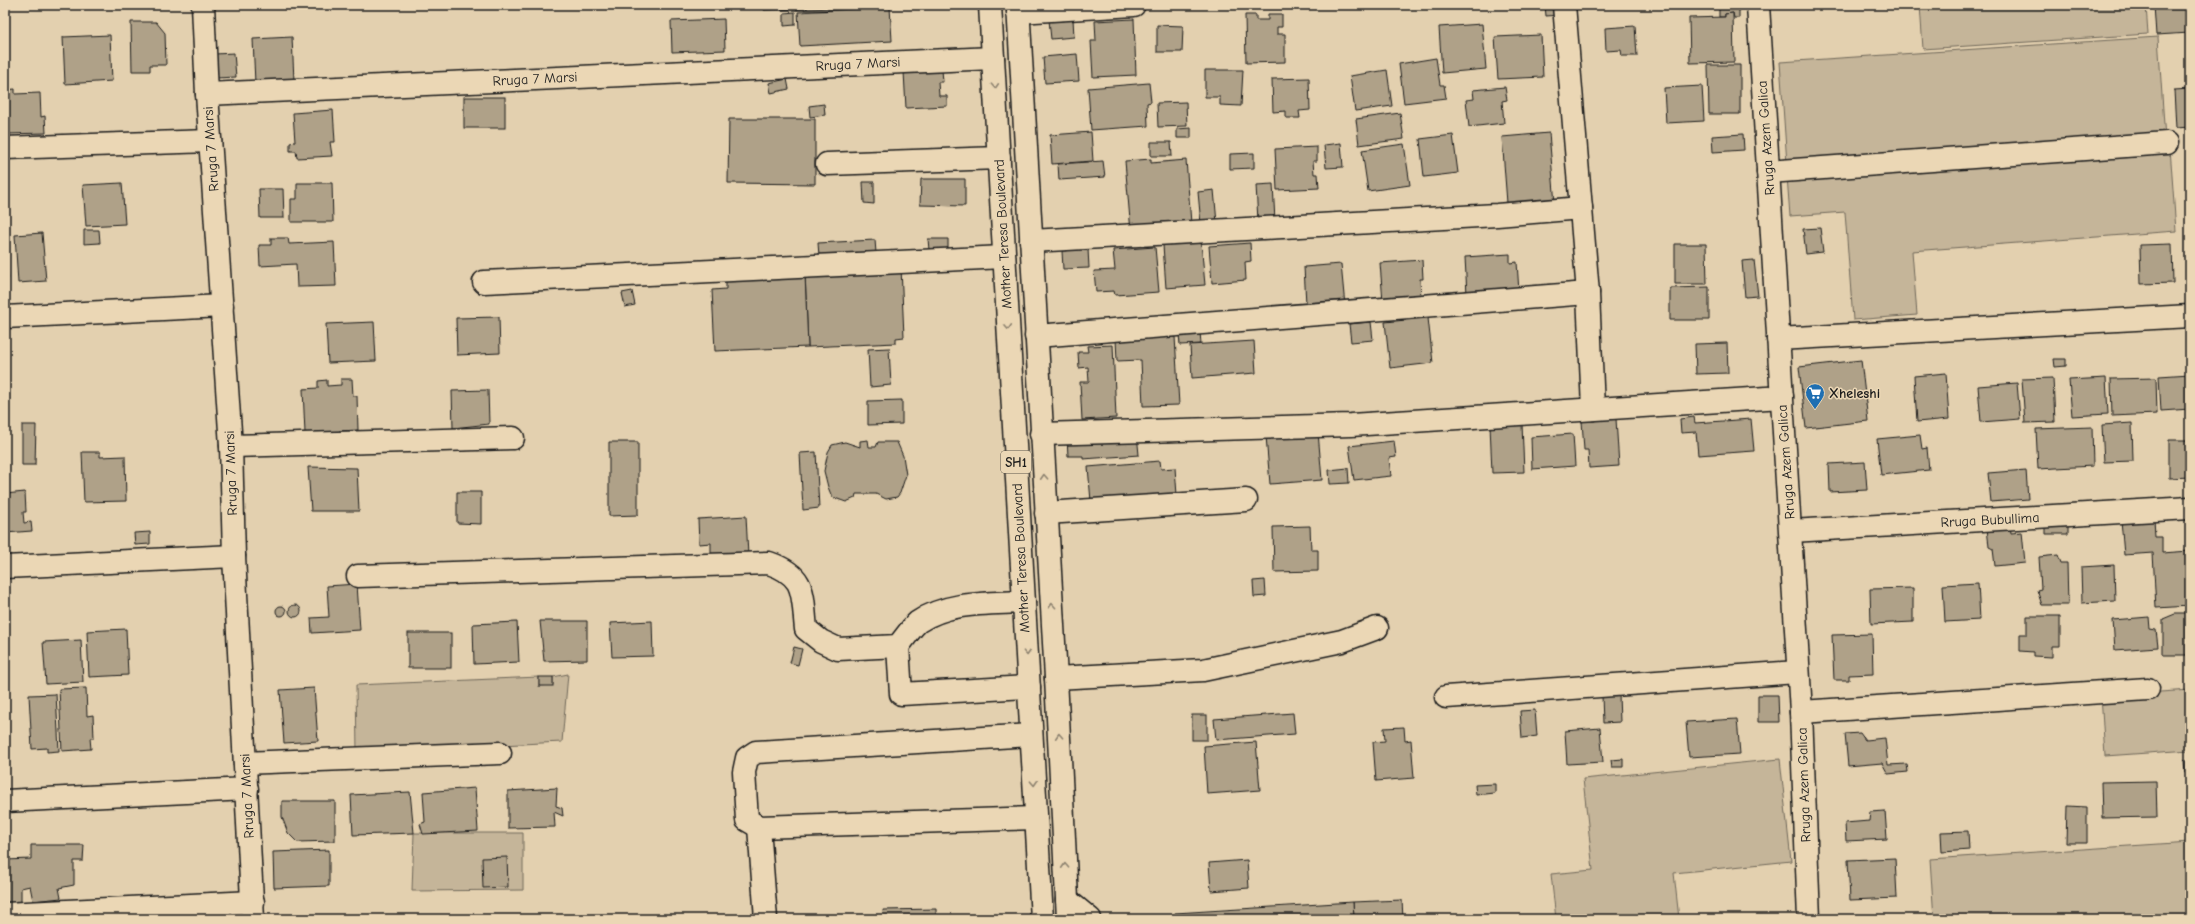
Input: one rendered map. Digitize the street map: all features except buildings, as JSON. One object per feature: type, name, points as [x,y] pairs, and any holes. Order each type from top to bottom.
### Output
[{"type":"street","points":[[203,5],[207,94]]},
{"type":"street","name":"Mother Teresa Boulevard","points":[[990,5],[1042,919]]},
{"type":"street","points":[[1018,9],[1134,5]]},
{"type":"street","points":[[1564,5],[1588,293],[1594,408]]},
{"type":"street","name":"Rruga Azem Galica","points":[[1758,5],[1790,531],[1797,672],[1801,712],[1809,919]]},
{"type":"street","name":"Mother Teresa Boulevard","points":[[1018,9],[1056,678],[1067,909]]},
{"type":"street","name":"Rruga 7 Marsi","points":[[253,910],[234,556],[231,446],[207,94],[993,58]]},
{"type":"street","points":[[5,148],[210,141]]},
{"type":"street","points":[[1768,172],[2167,143]]},
{"type":"street","points":[[827,164],[999,158]]},
{"type":"street","points":[[1031,241],[1489,215],[1581,208]]},
{"type":"street","points":[[484,282],[1004,257]]},
{"type":"street","points":[[1036,336],[1588,293]]},
{"type":"street","points":[[5,317],[222,306]]},
{"type":"street","points":[[1778,340],[2190,316]]},
{"type":"street","points":[[1041,434],[1351,425],[1594,408],[1782,397]]},
{"type":"street","points":[[231,446],[513,438]]},
{"type":"street","points":[[1046,513],[1246,500]]},
{"type":"street","name":"Rruga Bubullima","points":[[1790,531],[2190,508]]},
{"type":"street","points":[[5,567],[234,556]]},
{"type":"street","points":[[358,576],[769,563],[784,568],[797,578],[802,592],[806,629],[820,642],[838,649],[898,646]]},
{"type":"street","points":[[1024,602],[968,605],[940,610],[917,623],[898,646],[901,694],[1028,687]]},
{"type":"street","points":[[1056,678],[1203,670],[1342,641],[1377,628]]},
{"type":"street","points":[[1446,697],[1797,672]]},
{"type":"street","points":[[1801,712],[2148,689]]},
{"type":"street","points":[[1031,735],[756,752],[747,758],[744,772],[747,820],[759,827],[1036,818]]},
{"type":"street","points":[[245,763],[500,753]]},
{"type":"street","points":[[5,801],[247,789]]},
{"type":"street","points":[[759,827],[766,919]]},
{"type":"street","points":[[1067,909],[1090,919]]},
{"type":"street","points":[[5,914],[253,910]]},
{"type":"shaded area","points":[[1920,5],[2146,5],[2148,34],[1923,49]]},
{"type":"shaded area","points":[[2158,37],[2165,139],[1787,164],[1780,62]]},
{"type":"shaded area","points":[[2170,148],[2176,231],[1912,251],[1917,315],[1853,320],[1845,212],[1790,216],[1787,176]]},
{"type":"shaded area","points":[[568,674],[562,742],[357,752],[356,685],[539,677],[539,686],[553,685],[553,677]]},
{"type":"shaded area","points":[[2190,690],[2190,750],[2105,756],[2101,696]]},
{"type":"shaded area","points":[[1780,759],[1791,861],[1674,873],[1679,919],[1556,919],[1551,874],[1593,870],[1583,779]]},
{"type":"shaded area","points":[[414,833],[523,833],[523,890],[412,891]]},
{"type":"shaded area","points":[[2190,842],[2190,919],[1934,919],[1930,859]]},
{"type":"place","name":"Xheleshi","points":[[1815,410]]}]
